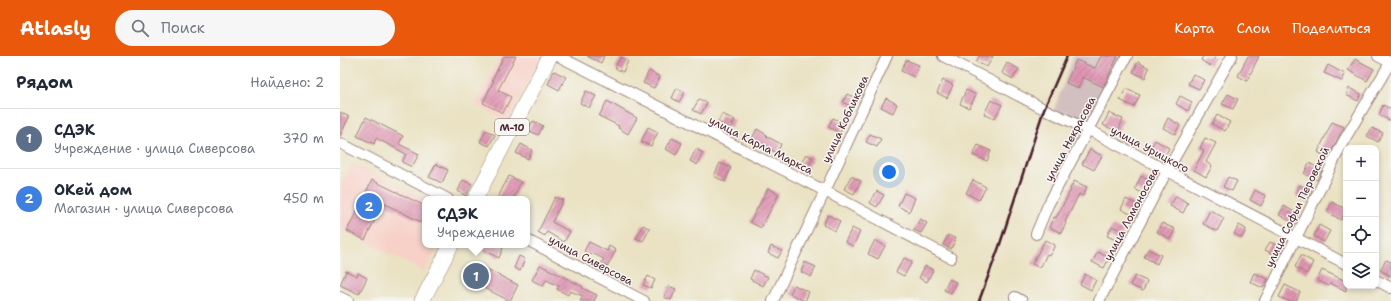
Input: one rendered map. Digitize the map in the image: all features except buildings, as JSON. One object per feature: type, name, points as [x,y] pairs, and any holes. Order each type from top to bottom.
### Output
[{"type":"highway","name":"М-10","points":[[478,196],[550,56]]},
{"type":"highway","points":[[422,301],[449,248]]},
{"type":"street","name":"улица Карла Маркса","points":[[558,56],[825,191],[952,258]]},
{"type":"street","name":"улица Кобликова","points":[[773,301],[887,56]]},
{"type":"street","name":"улица Урицкого","points":[[943,56],[1089,130],[1343,262]]},
{"type":"street","name":"улица Некрасова","points":[[1036,234],[1048,205],[1127,56]]},
{"type":"street","name":"улица Ломоносова","points":[[1099,301],[1167,171],[1232,56]]},
{"type":"street","points":[[1378,56],[1390,63]]},
{"type":"street","name":"улица Софьи Перовской","points":[[1265,301],[1343,142],[1390,63]]},
{"type":"street","points":[[340,143],[442,196]]},
{"type":"street","name":"улица Сиверсова","points":[[530,242],[631,298],[644,301]]},
{"type":"street","points":[[1379,282],[1391,288]]},
{"type":"street","points":[[340,297],[348,301]]},
{"type":"shaded area","points":[[500,56],[541,56],[508,121],[475,105]]},
{"type":"shaded area","points":[[1074,56],[1124,56],[1088,126],[1054,109]]},
{"type":"shaded area","points":[[352,163],[422,198],[422,248],[437,248],[425,272],[340,229],[340,187]]},
{"type":"railway","points":[[979,301],[999,247],[1044,109],[1067,56]]},
{"type":"place","name":"ОКей дом","points":[[369,206]]},
{"type":"place","name":"СДЭК","points":[[476,276]]}]
